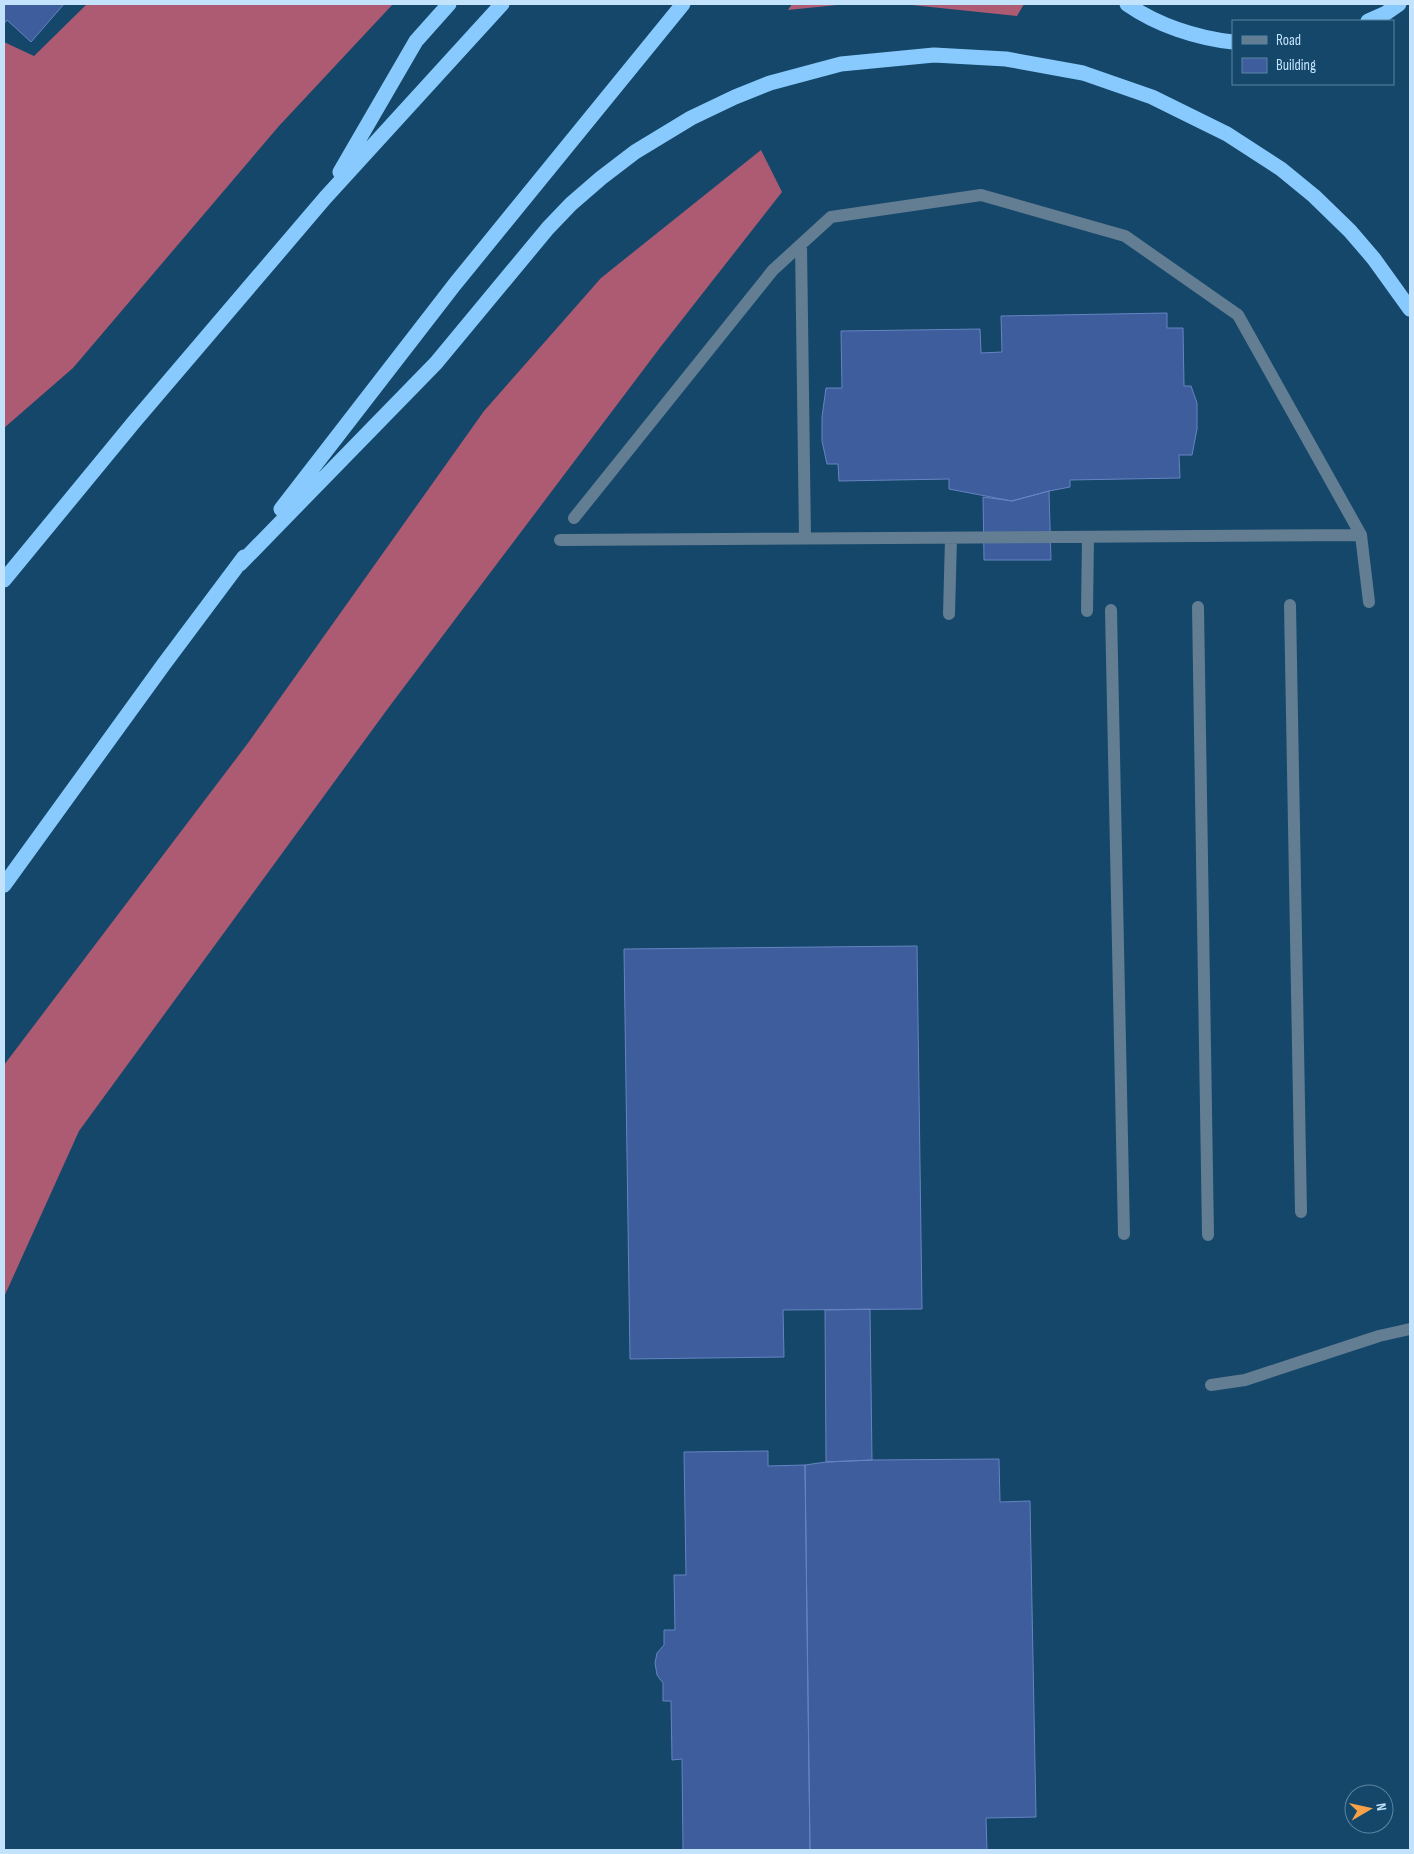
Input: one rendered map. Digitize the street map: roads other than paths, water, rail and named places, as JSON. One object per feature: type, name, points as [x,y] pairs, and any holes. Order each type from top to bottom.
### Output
[{"type":"highway","points":[[325,198],[416,41],[449,4]]},
{"type":"highway","points":[[4,580],[134,422],[325,198],[502,4]]},
{"type":"highway","points":[[4,885],[84,772],[240,564],[455,284],[683,4]]},
{"type":"highway","points":[[1126,4],[1152,20],[1188,33],[1232,42]]},
{"type":"highway","points":[[1370,20],[1386,13],[1398,4]]},
{"type":"highway","points":[[240,564],[436,363],[548,228],[571,204],[601,178],[635,152],[691,118],[735,97],[770,84],[841,64],[864,60],[934,55],[1006,59],[1083,73],[1152,97],[1227,134],[1281,169],[1314,196],[1350,231],[1374,259],[1410,309]]},
{"type":"lane","points":[[574,518],[773,270],[831,217],[981,195],[1125,236],[1238,315],[1361,535],[1369,602]]},
{"type":"lane","points":[[801,245],[805,538]]},
{"type":"lane","points":[[560,540],[1361,535]]},
{"type":"lane","points":[[1087,611],[1088,537]]},
{"type":"lane","points":[[949,614],[951,538]]},
{"type":"lane","points":[[1290,605],[1301,1212]]},
{"type":"lane","points":[[1198,607],[1208,1235]]},
{"type":"lane","points":[[1111,610],[1124,1234]]},
{"type":"lane","points":[[1211,1386],[1245,1380],[1378,1336],[1410,1329]]}]
